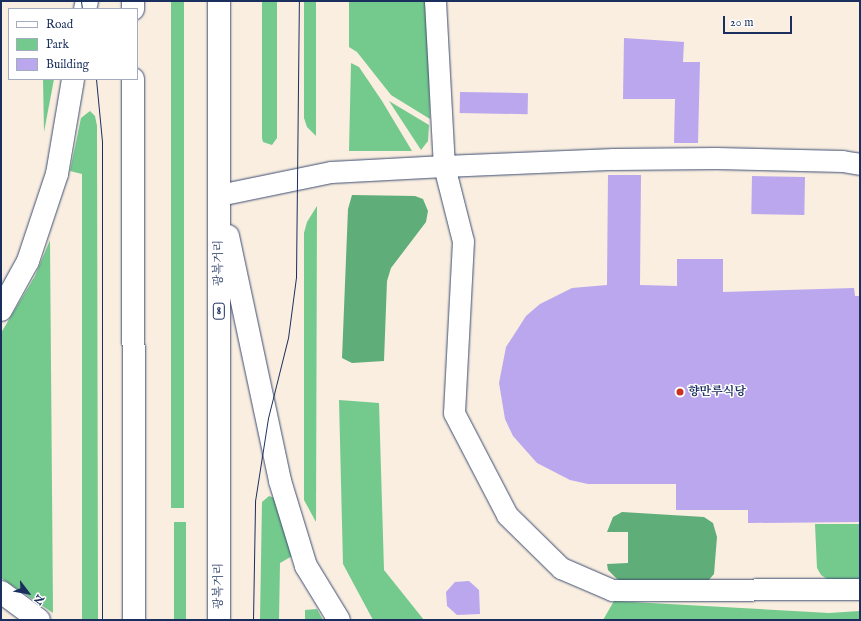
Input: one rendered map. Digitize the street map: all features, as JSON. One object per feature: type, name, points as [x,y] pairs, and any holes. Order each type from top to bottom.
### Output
[{"type":"highway","name":"광복거리","points":[[219,1],[219,620]]},
{"type":"highway","points":[[1,310],[28,261],[56,174],[73,80]]},
{"type":"highway","points":[[133,80],[134,620]]},
{"type":"highway","points":[[219,195],[280,481],[306,566],[339,620]]},
{"type":"highway","points":[[1,592],[39,620]]},
{"type":"street","points":[[435,1],[444,166],[463,241],[454,413],[507,515],[561,568],[612,590],[860,589]]},
{"type":"street","points":[[219,195],[331,172],[444,166],[614,159],[707,158],[842,160],[860,164]]},
{"type":"green space","points":[[171,1],[184,1],[184,508],[171,508]]},
{"type":"green space","points":[[262,1],[277,1],[277,138],[272,145],[263,142],[262,138]]},
{"type":"green space","points":[[304,1],[316,1],[316,136],[307,127],[304,118]]},
{"type":"green space","points":[[349,1],[428,1],[430,119],[391,95],[357,52],[349,47]]},
{"type":"green space","points":[[351,63],[359,67],[382,101],[412,151],[349,151]]},
{"type":"green space","points":[[43,80],[54,80],[44,132]]},
{"type":"green space","points":[[389,101],[429,125],[428,141],[421,150]]},
{"type":"green space","points":[[90,111],[95,116],[97,126],[98,620],[82,620],[82,174],[70,171],[81,118]]},
{"type":"green space","points":[[352,195],[415,196],[423,199],[428,211],[426,222],[391,268],[387,281],[384,361],[352,363],[342,358],[348,209]]},
{"type":"green space","points":[[317,206],[316,522],[304,500],[304,233],[307,222]]},
{"type":"green space","points":[[50,240],[53,613],[1,578],[1,333],[35,276]]},
{"type":"green space","points":[[339,400],[379,403],[384,570],[424,620],[373,620],[343,564]]},
{"type":"green space","points":[[269,496],[277,499],[294,555],[280,563],[279,620],[260,620],[262,502]]},
{"type":"green space","points":[[622,512],[704,517],[713,523],[717,537],[714,574],[707,582],[626,583],[617,579],[608,570],[607,564],[628,563],[628,532],[607,532],[613,517]]},
{"type":"green space","points":[[174,522],[186,522],[186,620],[174,620]]},
{"type":"green space","points":[[815,524],[860,524],[860,581],[827,579],[821,575],[817,568]]},
{"type":"green space","points":[[614,601],[829,613],[860,611],[860,620],[603,620]]},
{"type":"green space","points":[[317,609],[323,620],[305,620],[305,610]]},
{"type":"building","points":[[624,38],[684,42],[683,62],[700,62],[698,143],[674,143],[675,99],[623,99]]},
{"type":"building","points":[[460,92],[528,93],[528,114],[460,113]]},
{"type":"building","name":"향만루식당","points":[[608,175],[641,175],[640,285],[677,286],[677,259],[723,259],[723,292],[854,288],[855,296],[860,296],[860,522],[748,523],[748,510],[676,510],[676,484],[588,484],[570,480],[537,463],[513,436],[505,419],[499,383],[506,347],[526,316],[540,304],[572,288],[607,285]]},
{"type":"building","points":[[752,176],[805,177],[804,215],[751,214]]},
{"type":"building","points":[[469,581],[479,590],[480,614],[457,615],[447,606],[446,592],[455,582]]},
{"type":"tram line","points":[[81,1],[82,8]]},
{"type":"tram line","points":[[253,620],[255,501],[268,418],[288,338],[296,277],[299,1]]},
{"type":"tram line","points":[[96,80],[102,141],[102,620]]},
{"type":"place","name":"향만루식당","points":[[680,392]]}]
